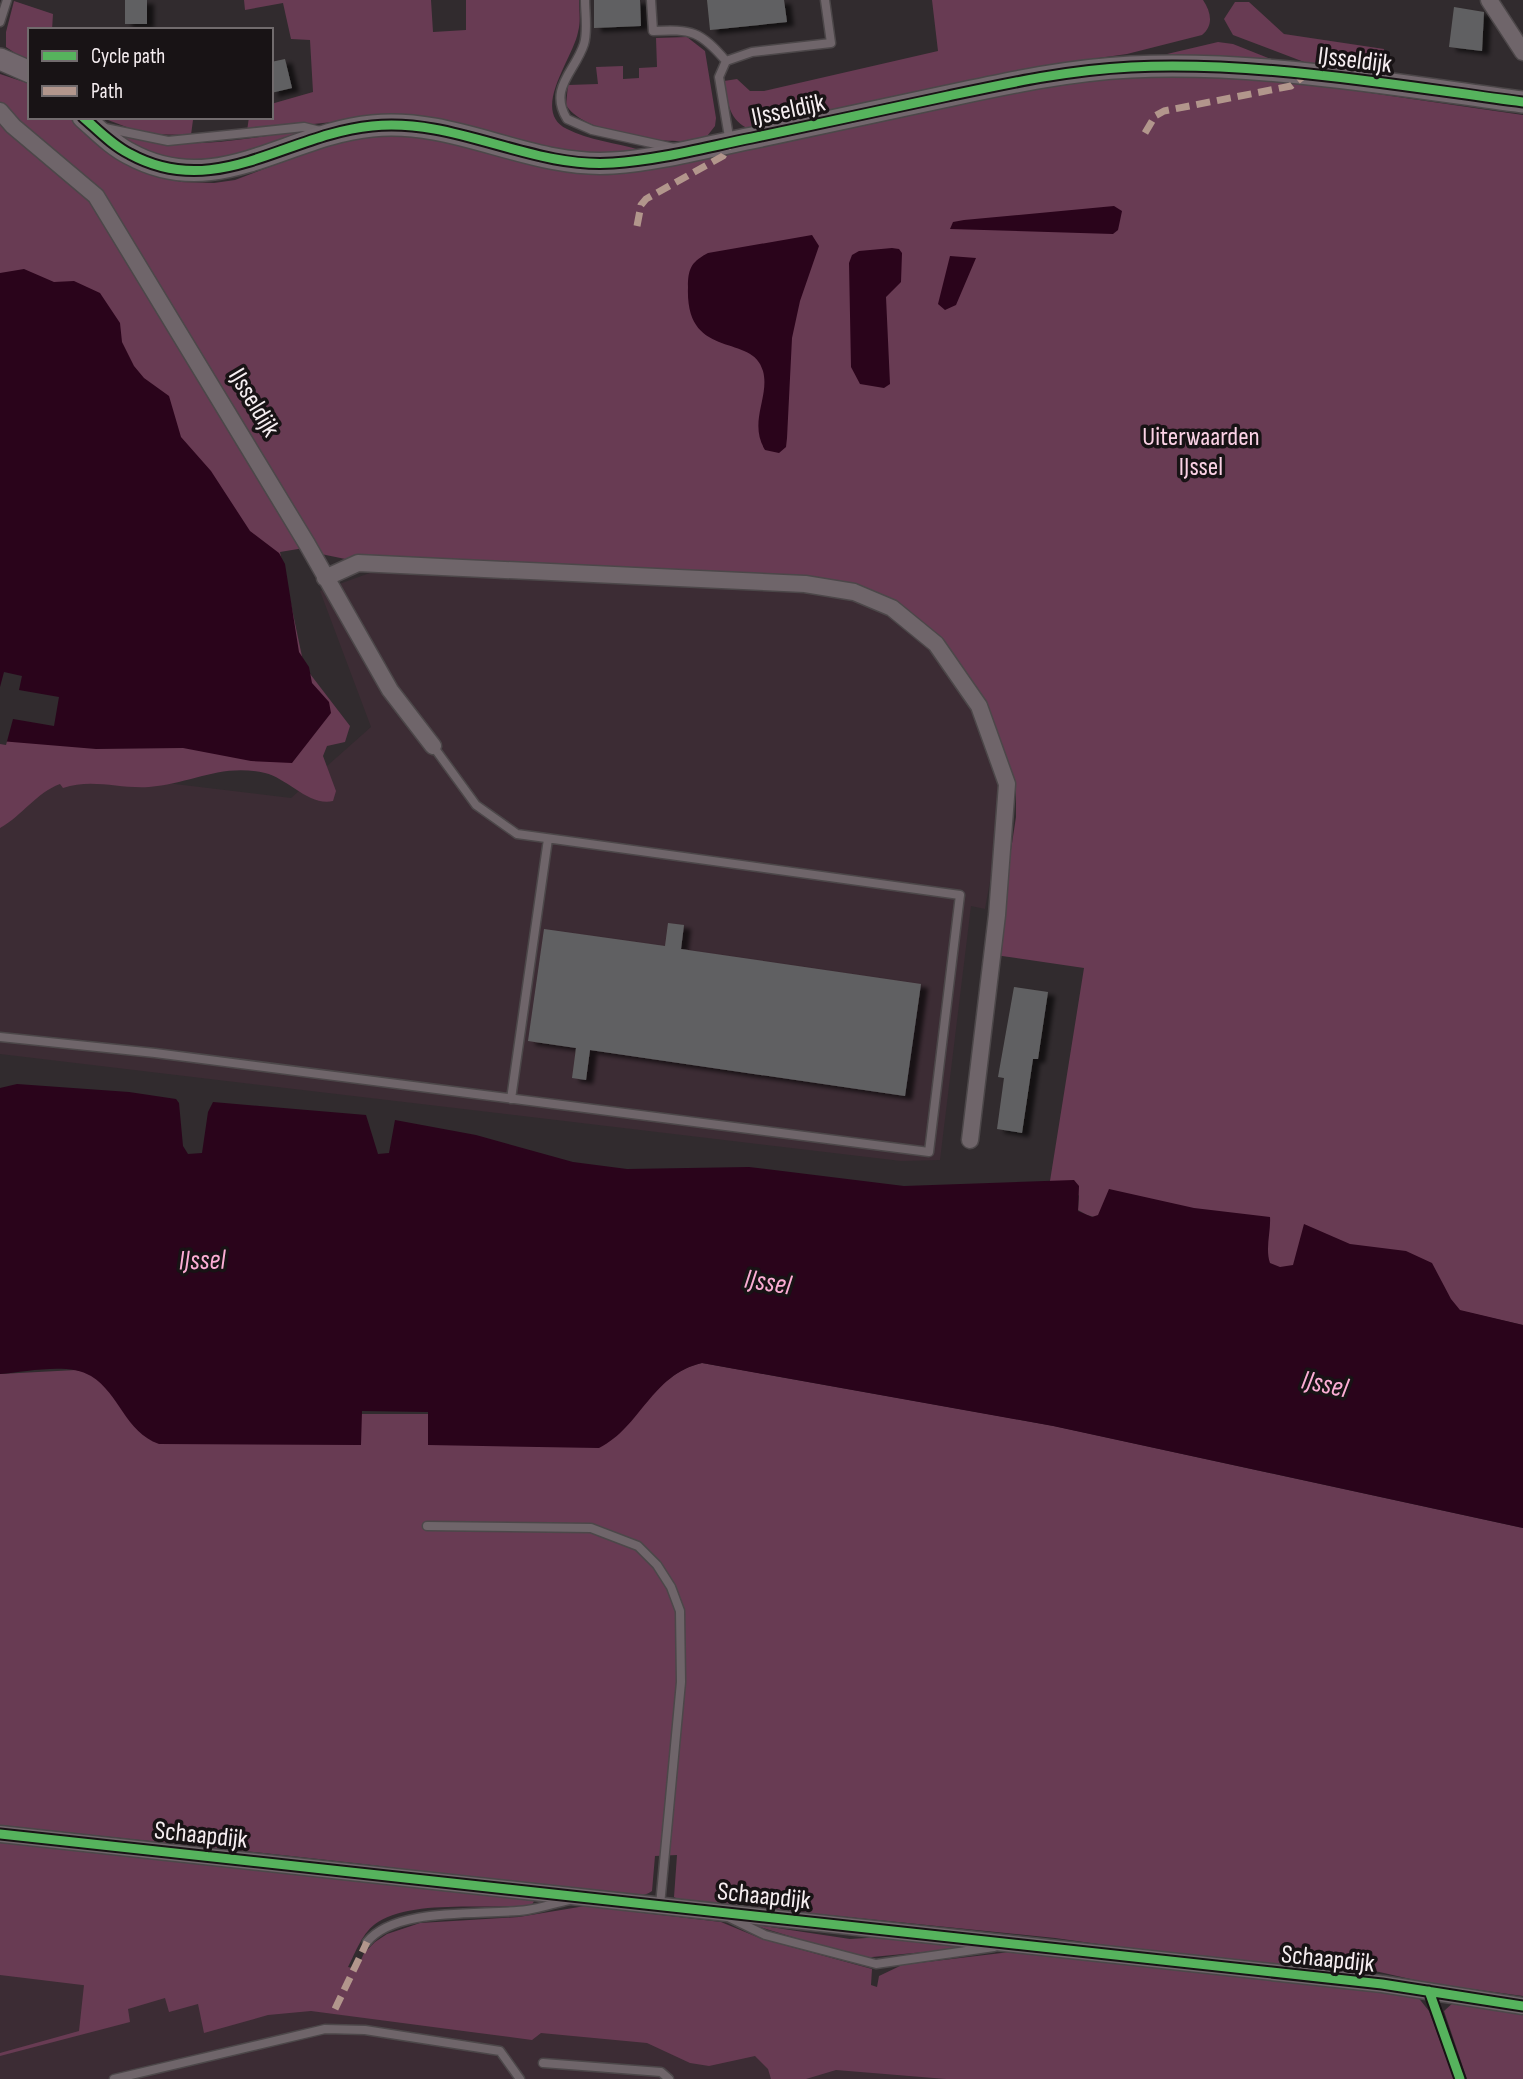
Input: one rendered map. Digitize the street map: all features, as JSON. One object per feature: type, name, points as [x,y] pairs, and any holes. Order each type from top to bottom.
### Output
[{"type":"street","points":[[1489,0],[1523,52]]},
{"type":"street","points":[[0,58],[28,71]]},
{"type":"street","name":"IJsseldijk","points":[[87,120],[121,149],[154,165],[205,172],[246,164],[330,133],[374,125],[421,127],[583,163],[612,163],[687,151],[1053,75],[1130,67],[1255,69],[1523,102]]},
{"type":"street","name":"IJsseldijk","points":[[0,111],[13,126],[96,196],[390,690],[433,746]]},
{"type":"street","points":[[325,578],[358,563],[805,584],[854,592],[892,608],[936,645],[979,706],[1007,784],[1002,866],[970,1139]]},
{"type":"street","name":"Schaapdijk","points":[[0,1834],[1382,1984],[1523,2006]]},
{"type":"lane","points":[[0,22],[8,0]]},
{"type":"lane","points":[[585,0],[584,44],[561,85],[559,97],[567,119],[592,130],[687,151]]},
{"type":"lane","points":[[651,0],[653,31],[685,30],[695,33],[709,41],[726,61]]},
{"type":"lane","points":[[730,142],[719,78],[726,61],[752,52],[831,43],[825,0]]},
{"type":"lane","points":[[87,120],[129,135],[168,141],[304,127],[330,133]]},
{"type":"lane","points":[[0,1037],[155,1053],[929,1152],[960,895],[517,834],[477,806],[433,746]]},
{"type":"lane","points":[[511,1099],[548,839]]},
{"type":"lane","points":[[427,1526],[591,1528],[638,1546],[657,1565],[671,1587],[680,1611],[681,1682],[660,1905]]},
{"type":"lane","points":[[367,1942],[373,1934],[396,1923],[421,1917],[528,1910],[582,1897]]},
{"type":"lane","name":"Schaapdijk","points":[[720,1912],[736,1924],[765,1935],[876,1964],[976,1952],[1010,1942]]},
{"type":"lane","points":[[114,2079],[325,2029],[365,2030],[500,2051],[520,2079]]},
{"type":"lane","points":[[543,2063],[661,2072],[669,2079]]},
{"type":"shaded area","points":[[378,570],[830,592],[872,604],[928,641],[974,710],[1001,785],[995,853],[985,909],[971,906],[940,1160],[901,1161],[0,1054],[0,763],[291,798],[371,727],[320,591]]},
{"type":"shaded area","points":[[0,1951],[1076,2079],[0,2079]]},
{"type":"green space","points":[[244,0],[431,0],[433,32],[466,30],[466,0],[579,0],[578,32],[557,84],[552,110],[557,121],[567,129],[640,150],[614,155],[567,152],[431,118],[399,115],[247,131],[249,119],[273,119],[273,103],[313,92],[310,40],[291,39],[283,3],[245,10]]},
{"type":"green space","points":[[932,0],[1203,0],[1208,9],[1210,23],[1202,35],[1127,54],[1049,65],[751,130],[733,116],[724,81],[737,79],[750,91],[764,91],[938,51]]},
{"type":"green space","points":[[14,1],[53,14],[52,28],[28,28],[28,62],[6,47],[6,32]]},
{"type":"green space","points":[[1235,2],[1249,2],[1284,34],[1384,49],[1383,75],[1312,65],[1233,35],[1224,19]]},
{"type":"green space","points":[[687,37],[705,51],[716,118],[715,126],[704,140],[671,141],[609,131],[576,115],[566,105],[568,85],[598,84],[596,67],[623,66],[623,79],[639,78],[639,68],[657,67],[656,38]]},
{"type":"green space","points":[[1218,42],[1233,44],[1273,60],[1167,54]]},
{"type":"green space","name":"Uiterwaarden IJssel","points":[[0,74],[28,83],[28,119],[74,119],[105,148],[144,172],[181,182],[214,183],[235,180],[336,142],[386,134],[435,137],[557,167],[1128,74],[1259,77],[1523,115],[1523,1325],[1276,1269],[1087,1215],[1078,1210],[1079,1196],[1075,1191],[1050,1181],[1084,968],[995,955],[1016,817],[1016,788],[1005,756],[951,655],[866,591],[355,561],[321,554],[316,546],[280,552],[304,666],[350,726],[345,742],[327,746],[323,756],[336,791],[333,801],[316,800],[273,776],[249,771],[220,772],[149,787],[84,784],[63,788],[60,784],[44,793],[0,828]]},
{"type":"green space","points":[[105,119],[193,120],[191,135],[145,134]]},
{"type":"green space","points":[[300,131],[302,133],[213,163],[149,154],[116,134],[162,142],[208,143]]},
{"type":"green space","points":[[702,1363],[1054,1426],[1523,1528],[1523,1996],[1428,1983],[1375,1971],[1205,1959],[1055,1938],[680,1900],[674,1897],[677,1855],[655,1856],[652,1891],[642,1895],[604,1896],[439,1873],[0,1825],[0,1374],[76,1370],[357,1414],[635,1414],[673,1376]]},
{"type":"green space","points":[[0,1840],[534,1901],[532,1905],[431,1908],[393,1915],[372,1926],[364,1937],[348,1967],[357,1969],[364,1953],[375,1942],[387,1934],[420,1923],[519,1917],[585,1906],[721,1922],[762,1939],[872,1969],[871,1985],[877,1987],[879,1976],[902,1965],[1018,1951],[1417,1996],[1429,2011],[1454,2079],[946,2079],[836,2070],[806,2079],[771,2079],[768,2069],[755,2056],[709,2066],[690,2063],[647,2043],[541,2033],[532,2040],[311,2011],[268,2015],[204,2033],[198,2004],[169,2012],[165,1998],[128,2009],[130,2022],[0,2056],[0,2053],[79,2031],[84,1985],[0,1975]]},
{"type":"green space","points":[[750,1924],[850,1939],[882,1937],[976,1947],[862,1958]]},
{"type":"green space","points":[[1455,2001],[1523,2015],[1523,2079],[1467,2079],[1444,2011]]},
{"type":"water","points":[[1114,206],[1122,211],[1118,230],[1113,234],[950,229],[953,222],[964,220]]},
{"type":"water","points":[[812,235],[819,246],[800,301],[792,338],[786,447],[779,453],[765,450],[760,440],[758,430],[764,381],[757,359],[708,336],[697,326],[690,311],[689,275],[694,263],[708,253]]},
{"type":"water","points":[[899,249],[902,253],[901,282],[886,297],[890,384],[884,388],[860,384],[851,367],[849,263],[852,255],[859,251]]},
{"type":"water","points":[[950,256],[976,258],[956,305],[945,310],[938,304]]},
{"type":"water","points":[[24,269],[54,282],[74,281],[100,293],[120,323],[122,342],[134,366],[144,378],[169,396],[181,437],[211,471],[250,531],[279,553],[285,564],[299,652],[309,667],[312,683],[329,702],[331,713],[292,763],[251,761],[183,748],[96,749],[0,741],[0,273]]},
{"type":"water","name":"IJssel","points":[[17,1084],[129,1092],[176,1099],[179,1103],[183,1146],[188,1154],[202,1153],[208,1112],[213,1102],[366,1115],[378,1154],[389,1153],[395,1120],[476,1135],[573,1162],[627,1169],[749,1167],[904,1186],[1074,1180],[1079,1186],[1078,1211],[1092,1217],[1098,1215],[1109,1189],[1194,1208],[1270,1217],[1270,1263],[1280,1267],[1293,1265],[1304,1224],[1350,1244],[1406,1251],[1432,1263],[1451,1299],[1460,1310],[1523,1325],[1523,1528],[1053,1426],[702,1363],[670,1378],[626,1428],[599,1448],[428,1445],[428,1412],[362,1411],[361,1445],[159,1444],[138,1431],[101,1384],[82,1372],[47,1369],[0,1374],[0,1088]]},
{"type":"pier","points":[[4,672],[22,676],[19,690],[59,697],[54,726],[13,719],[6,745],[0,744],[0,687]]},
{"type":"building","points":[[125,0],[147,0],[147,24],[125,24]]},
{"type":"building","points":[[594,0],[640,0],[641,26],[594,28]]},
{"type":"building","points":[[707,0],[784,0],[787,22],[710,30]]},
{"type":"building","points":[[1454,7],[1484,12],[1482,51],[1449,47]]},
{"type":"building","points":[[285,59],[292,88],[273,93],[273,62]]},
{"type":"building","points":[[668,923],[684,925],[681,949],[921,984],[905,1096],[590,1050],[586,1080],[572,1078],[576,1048],[528,1041],[544,929],[665,946]]},
{"type":"building","points":[[1014,987],[1048,992],[1038,1059],[1033,1059],[1022,1133],[997,1129],[1004,1078],[998,1077]]},
{"type":"marked path","points":[[1145,133],[1155,116],[1164,111],[1291,86],[1306,74]]},
{"type":"marked path","points":[[637,226],[641,205],[646,199],[723,156],[730,143]]},
{"type":"marked path","points":[[335,2009],[367,1942]]},
{"type":"cycle path","points":[[85,119],[111,142],[130,154],[162,167],[192,171],[251,161],[341,131],[403,125],[463,135],[552,158],[583,163],[613,163],[683,153],[1016,82],[1131,67],[1180,66],[1279,71],[1523,102]]},
{"type":"cycle path","points":[[0,1834],[1382,1984],[1523,2006]]},
{"type":"cycle path","points":[[1429,1991],[1460,2079]]}]
